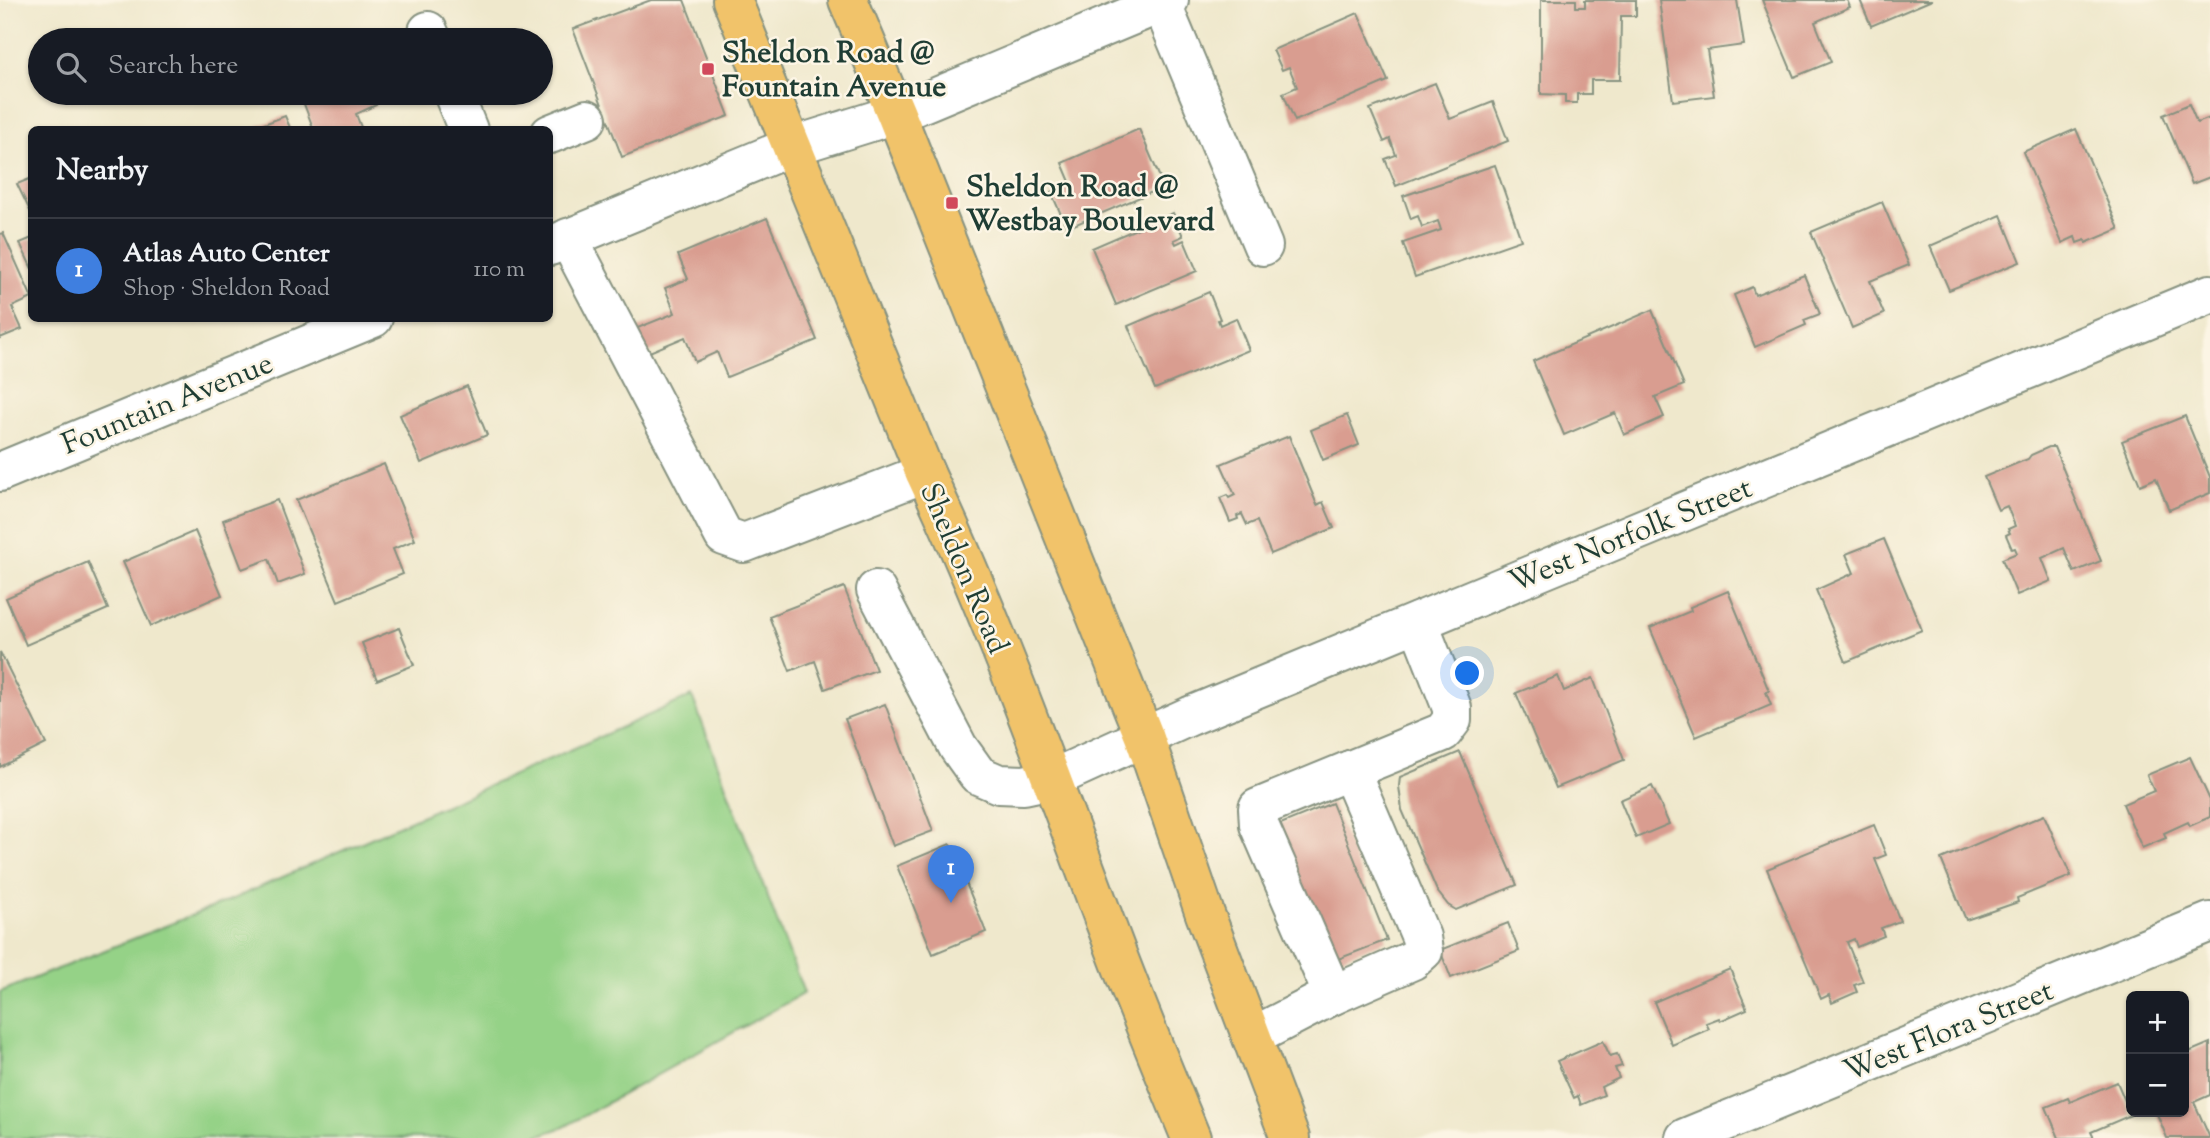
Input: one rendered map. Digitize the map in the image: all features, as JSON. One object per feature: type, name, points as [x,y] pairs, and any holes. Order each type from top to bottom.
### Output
[{"type":"main road","name":"Sheldon Road","points":[[732,0],[790,147],[947,520],[1052,779],[1115,948],[1191,1138]]},
{"type":"main road","points":[[848,0],[1144,736],[1205,914],[1290,1138]]},
{"type":"street","points":[[925,473],[744,543],[724,536],[559,242],[790,147],[896,114],[1163,1],[1263,246]]},
{"type":"street","points":[[458,105],[466,126]]},
{"type":"street","points":[[553,133],[587,119]]},
{"type":"street","name":"West Norfolk Street","points":[[876,590],[958,747],[978,775],[999,784],[1024,785],[1052,779],[1144,736],[2210,294]]},
{"type":"street","name":"Fountain Avenue","points":[[0,472],[363,322]]},
{"type":"street","points":[[1333,995],[1259,825],[1258,808],[1443,732],[1452,720],[1452,708],[1418,622]]},
{"type":"street","points":[[1252,1037],[1333,995],[1413,960],[1423,951],[1421,937],[1350,770]]},
{"type":"street","name":"West Flora Street","points":[[1685,1138],[2210,922]]},
{"type":"green space","points":[[692,696],[804,993],[564,1127],[531,1138],[0,1138],[0,992],[233,899]]},
{"type":"building","points":[[651,0],[684,0],[729,116],[622,157],[573,29]]},
{"type":"building","points":[[1541,0],[1576,0],[1576,7],[1585,7],[1585,0],[1636,0],[1636,16],[1621,16],[1620,80],[1591,80],[1591,94],[1577,94],[1577,103],[1565,103],[1565,95],[1541,94]]},
{"type":"building","points":[[1659,0],[1737,0],[1744,45],[1707,50],[1714,96],[1673,101]]},
{"type":"building","points":[[1762,0],[1847,0],[1850,7],[1815,22],[1831,62],[1794,77]]},
{"type":"building","points":[[1860,0],[1932,0],[1871,26]]},
{"type":"building","points":[[1358,13],[1388,81],[1295,121],[1283,93],[1297,87],[1289,67],[1282,70],[1273,50]]},
{"type":"building","points":[[1435,83],[1450,119],[1493,102],[1508,141],[1396,186],[1385,159],[1396,155],[1390,139],[1384,142],[1370,109]]},
{"type":"building","points":[[2189,104],[2197,123],[2210,118],[2210,177],[2192,184],[2163,115]]},
{"type":"building","points":[[304,105],[376,105],[356,114],[360,126],[312,126]]},
{"type":"building","points":[[285,116],[289,126],[259,126]]},
{"type":"building","points":[[1139,129],[1164,187],[1067,228],[1051,192],[1071,184],[1062,163]]},
{"type":"building","points":[[2076,129],[2119,229],[2086,243],[2085,240],[2077,243],[2075,237],[2062,243],[2023,152]]},
{"type":"building","points":[[1495,165],[1521,240],[1415,277],[1403,243],[1441,230],[1438,221],[1422,227],[1418,216],[1411,219],[1403,196]]},
{"type":"building","points":[[28,180],[28,207],[17,184]]},
{"type":"building","points":[[1882,202],[1909,265],[1870,281],[1884,314],[1852,328],[1811,232]]},
{"type":"building","points":[[1173,213],[1183,236],[1174,240],[1176,244],[1184,240],[1197,271],[1116,305],[1092,248]]},
{"type":"building","points":[[2001,215],[2020,262],[1949,290],[1930,246]]},
{"type":"building","points":[[767,218],[817,340],[727,377],[717,352],[695,362],[685,337],[640,356],[630,331],[675,313],[665,288],[688,279],[678,255]]},
{"type":"building","points":[[3,233],[28,289],[28,300],[12,307],[22,329],[0,338],[0,234]]},
{"type":"building","points":[[28,240],[28,260],[20,243]]},
{"type":"building","points":[[1804,275],[1820,314],[1804,320],[1806,325],[1755,347],[1734,295],[1752,287],[1755,295]]},
{"type":"building","points":[[1209,292],[1220,325],[1236,318],[1249,350],[1155,389],[1128,326]]},
{"type":"building","points":[[1652,310],[1684,385],[1655,397],[1664,417],[1624,435],[1615,413],[1564,435],[1533,361]]},
{"type":"building","points":[[467,386],[487,435],[421,463],[400,415]]},
{"type":"building","points":[[1347,415],[1359,445],[1323,460],[1311,430]]},
{"type":"building","points":[[2185,416],[2210,477],[2210,493],[2169,510],[2156,478],[2140,485],[2122,441]]},
{"type":"building","points":[[1289,436],[1317,505],[1323,502],[1334,528],[1271,554],[1257,521],[1247,525],[1242,514],[1230,522],[1220,498],[1235,495],[1221,464]]},
{"type":"building","points":[[2054,447],[2101,561],[2074,572],[2064,548],[2042,558],[2051,581],[2017,595],[2002,559],[2017,553],[2015,548],[2012,549],[2006,535],[2010,533],[2008,529],[2015,526],[2007,506],[1998,510],[1984,477]]},
{"type":"building","points":[[384,464],[415,540],[393,549],[403,574],[338,601],[296,500]]},
{"type":"building","points":[[277,500],[305,574],[278,584],[269,559],[242,569],[223,520]]},
{"type":"building","points":[[195,531],[222,595],[151,626],[123,562]]},
{"type":"building","points":[[1884,539],[1922,630],[1846,662],[1816,590],[1854,573],[1846,554]]},
{"type":"building","points":[[88,562],[108,609],[26,645],[6,598]]},
{"type":"building","points":[[844,587],[876,670],[825,689],[815,661],[790,671],[769,616]]},
{"type":"building","points":[[1728,591],[1769,691],[1766,692],[1771,705],[1696,737],[1650,628],[1691,611],[1690,607]]},
{"type":"building","points":[[399,628],[414,665],[377,680],[362,643]]},
{"type":"building","points":[[0,652],[46,744],[0,767]]},
{"type":"building","points":[[1558,676],[1564,691],[1593,678],[1624,760],[1556,788],[1516,693]]},
{"type":"building","points":[[885,704],[933,831],[893,846],[845,719]]},
{"type":"building","points":[[1460,752],[1517,885],[1456,910],[1448,905],[1437,891],[1402,810],[1399,786],[1400,777]]},
{"type":"building","points":[[2190,757],[2210,800],[2210,817],[2190,826],[2188,822],[2164,833],[2166,838],[2142,848],[2123,804],[2154,791],[2147,775]]},
{"type":"building","points":[[1652,786],[1669,824],[1636,838],[1620,800]]},
{"type":"building","points":[[1332,803],[1387,940],[1333,961],[1278,825]]},
{"type":"building","points":[[2044,815],[2071,876],[2017,898],[2018,902],[1966,920],[1941,859]]},
{"type":"building","points":[[1874,825],[1886,855],[1875,859],[1900,921],[1881,928],[1884,936],[1857,947],[1854,939],[1847,942],[1863,982],[1854,985],[1857,992],[1832,1003],[1829,995],[1821,999],[1767,869]]},
{"type":"building","points":[[950,844],[986,932],[933,954],[897,866]]},
{"type":"building","points":[[1508,923],[1519,951],[1451,978],[1440,950]]},
{"type":"building","points":[[1730,969],[1747,1009],[1720,1021],[1719,1018],[1706,1023],[1709,1029],[1672,1045],[1654,1002]]},
{"type":"building","points":[[1603,1041],[1610,1056],[1617,1054],[1622,1066],[1615,1068],[1619,1078],[1601,1087],[1604,1095],[1581,1105],[1578,1096],[1574,1098],[1557,1061]]},
{"type":"building","points":[[2210,1043],[2210,1095],[2194,1102],[2210,1138],[2167,1138],[2158,1117],[2189,1117],[2189,1052]]},
{"type":"building","points":[[2117,1082],[2126,1103],[2126,1117],[2091,1132],[2094,1138],[2059,1138],[2046,1107],[2068,1098],[2070,1102]]},
{"type":"place","name":"Sheldon Road @ Fountain Avenue","points":[[708,69]]},
{"type":"place","name":"Sheldon Road @ Westbay Boulevard","points":[[952,203]]},
{"type":"place","name":"Atlas Auto Center","points":[[951,903]]}]
